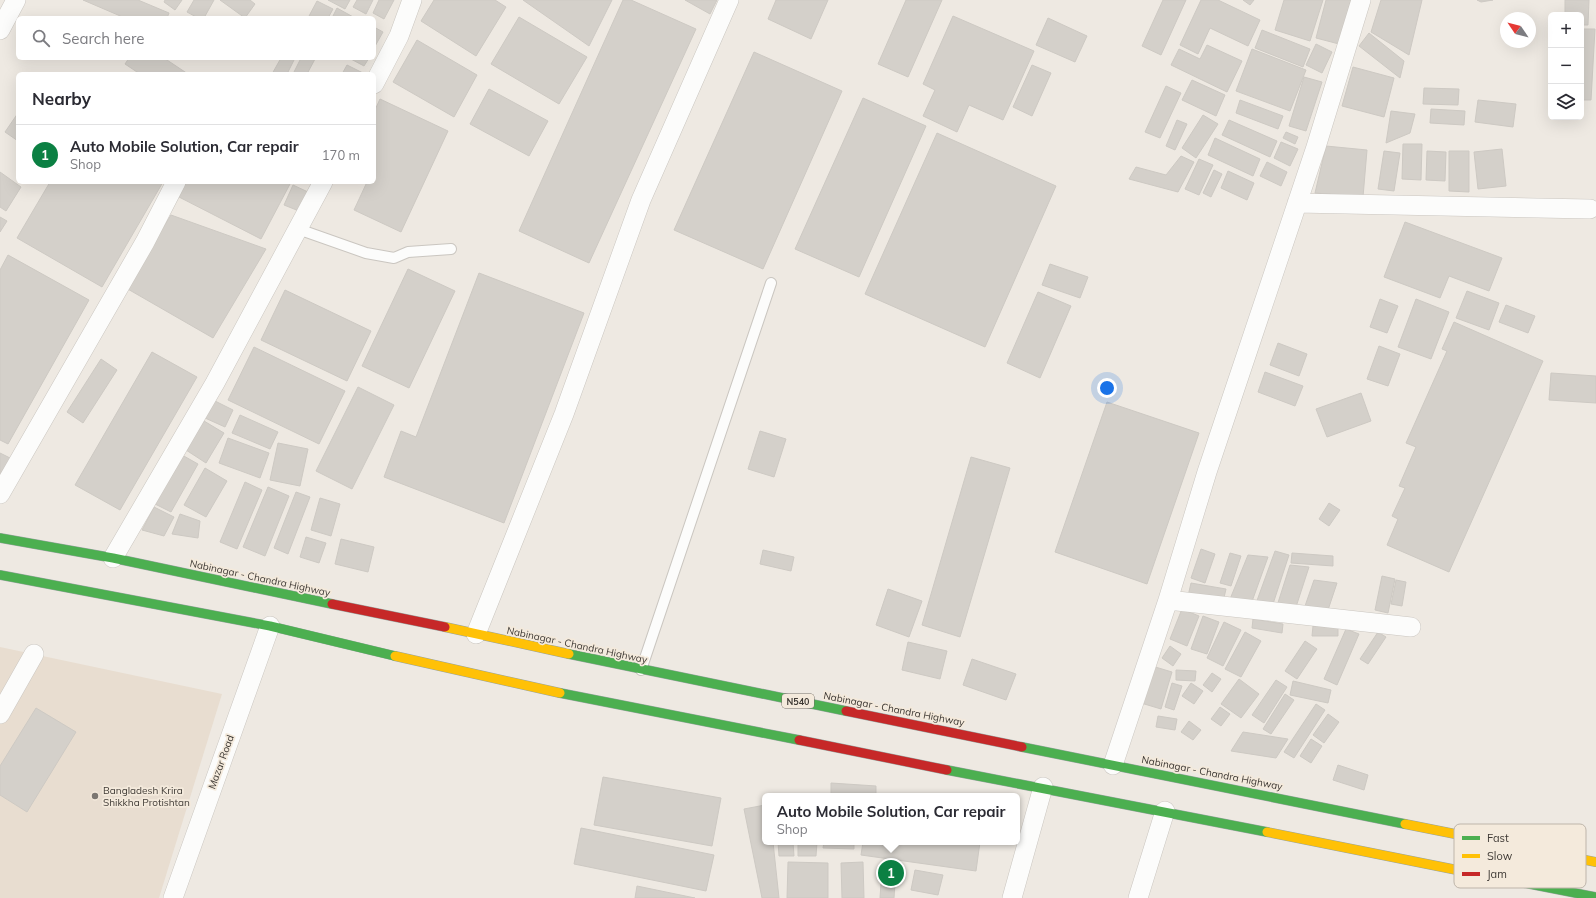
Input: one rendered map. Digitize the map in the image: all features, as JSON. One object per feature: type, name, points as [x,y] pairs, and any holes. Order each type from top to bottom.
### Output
[{"type":"highway","name":"Nabinagar - Chandra Highway","points":[[0,538],[113,558],[641,670],[1454,833]]},
{"type":"highway","points":[[0,575],[270,626],[459,671],[628,707],[1165,811],[1454,871]]},
{"type":"highway","name":"Nabinagar - Chandra Highway","points":[[1586,860],[1596,862]]},
{"type":"highway","points":[[1533,888],[1562,894],[1596,897]]},
{"type":"street","points":[[0,30],[16,0]]},
{"type":"street","points":[[376,80],[399,36],[412,0]]},
{"type":"street","points":[[476,634],[564,414],[641,200],[729,0]]},
{"type":"street","points":[[1113,765],[1168,600],[1207,472],[1318,140],[1361,0]]},
{"type":"street","points":[[0,494],[145,242],[175,184]]},
{"type":"street","points":[[113,558],[214,383],[322,184]]},
{"type":"street","points":[[1297,203],[1590,209]]},
{"type":"street","points":[[1168,600],[1411,627]]},
{"type":"street","name":"Mazar Road","points":[[173,898],[270,626]]},
{"type":"street","points":[[0,714],[34,654]]},
{"type":"street","points":[[1012,898],[1043,787]]},
{"type":"street","points":[[1138,898],[1165,811]]},
{"type":"lane","points":[[298,230],[366,253],[394,258],[408,252],[451,249]]},
{"type":"lane","points":[[641,670],[770,283]]},
{"type":"shaded area","name":"Bangladesh Krira Shikkha Protishtan","points":[[0,647],[222,694],[159,898],[0,898]]},
{"type":"building","points":[[83,0],[138,0],[169,13],[168,16],[120,16]]},
{"type":"building","points":[[165,0],[182,0],[175,10],[164,2]]},
{"type":"building","points":[[194,0],[214,0],[205,16],[194,16],[187,12]]},
{"type":"building","points":[[220,0],[250,0],[255,4],[246,16],[242,16]]},
{"type":"building","points":[[328,0],[350,0],[345,9]]},
{"type":"building","points":[[357,0],[373,0],[366,14],[353,7]]},
{"type":"building","points":[[379,0],[394,0],[384,19],[373,13]]},
{"type":"building","points":[[434,0],[495,0],[506,7],[476,56],[421,21]]},
{"type":"building","points":[[523,0],[612,0],[589,46]]},
{"type":"building","points":[[623,0],[631,0],[696,29],[589,263],[519,231]]},
{"type":"building","points":[[685,0],[717,0],[710,14]]},
{"type":"building","points":[[776,0],[828,0],[811,39],[768,19]]},
{"type":"building","points":[[906,0],[942,0],[908,77],[878,64]]},
{"type":"building","points":[[1163,0],[1186,0],[1161,55],[1142,46]]},
{"type":"building","points":[[1201,0],[1218,0],[1260,20],[1248,46],[1210,28],[1198,54],[1180,45]]},
{"type":"building","points":[[1243,0],[1254,0],[1250,5]]},
{"type":"building","points":[[1284,0],[1323,0],[1310,41],[1275,30]]},
{"type":"building","points":[[1326,0],[1351,0],[1339,44],[1316,38]]},
{"type":"building","points":[[1381,0],[1422,0],[1409,55],[1371,32]]},
{"type":"building","points":[[1477,0],[1493,0],[1481,2]]},
{"type":"building","points":[[1565,0],[1589,0],[1588,25],[1584,25],[1584,12],[1565,12]]},
{"type":"building","points":[[317,1],[333,9],[329,16],[309,16]]},
{"type":"building","points":[[337,8],[351,16],[333,16]]},
{"type":"building","points":[[953,16],[1034,51],[1003,120],[969,105],[957,132],[923,116],[935,90],[923,84]]},
{"type":"building","points":[[519,17],[587,57],[559,104],[491,64]]},
{"type":"building","points":[[1048,18],[1087,36],[1075,62],[1036,45]]},
{"type":"building","points":[[376,28],[383,32],[376,44]]},
{"type":"building","points":[[1584,29],[1595,29],[1591,100],[1584,100]]},
{"type":"building","points":[[1262,30],[1310,49],[1303,67],[1255,48]]},
{"type":"building","points":[[1369,33],[1404,61],[1400,78],[1359,46]]},
{"type":"building","points":[[417,40],[477,75],[454,117],[393,82]]},
{"type":"building","points":[[1316,44],[1332,52],[1322,73],[1306,65]]},
{"type":"building","points":[[1207,45],[1242,61],[1227,92],[1171,65],[1179,49],[1200,59]]},
{"type":"building","points":[[1252,49],[1306,70],[1290,111],[1236,91]]},
{"type":"building","points":[[754,52],[842,91],[763,269],[674,230]]},
{"type":"building","points":[[128,60],[167,60],[185,72],[137,72],[125,64]]},
{"type":"building","points":[[280,60],[294,60],[288,72],[273,72]]},
{"type":"building","points":[[300,60],[314,60],[308,72],[294,72]]},
{"type":"building","points":[[353,60],[368,60],[364,66]]},
{"type":"building","points":[[347,65],[361,72],[343,72]]},
{"type":"building","points":[[1032,65],[1051,73],[1032,116],[1013,107]]},
{"type":"building","points":[[1353,67],[1394,78],[1384,117],[1342,106]]},
{"type":"building","points":[[1304,77],[1322,82],[1306,131],[1289,126]]},
{"type":"building","points":[[1192,80],[1225,95],[1216,116],[1182,100]]},
{"type":"building","points":[[1166,86],[1181,93],[1160,138],[1145,132]]},
{"type":"building","points":[[1424,88],[1459,89],[1458,105],[1423,104]]},
{"type":"building","points":[[489,89],[548,121],[529,156],[470,124]]},
{"type":"building","points":[[863,98],[926,126],[859,277],[795,249]]},
{"type":"building","points":[[380,99],[448,131],[401,232],[354,210],[366,184],[376,184],[376,108]]},
{"type":"building","points":[[1240,100],[1283,116],[1278,129],[1236,113]]},
{"type":"building","points":[[1478,100],[1516,104],[1513,127],[1475,122]]},
{"type":"building","points":[[1431,109],[1465,111],[1464,125],[1430,123]]},
{"type":"building","points":[[1391,111],[1415,114],[1410,133],[1386,143]]},
{"type":"building","points":[[1203,115],[1218,124],[1196,158],[1182,148]]},
{"type":"building","points":[[16,116],[16,140],[5,132]]},
{"type":"building","points":[[1177,120],[1187,124],[1175,150],[1166,146]]},
{"type":"building","points":[[1229,120],[1277,141],[1270,157],[1222,135]]},
{"type":"building","points":[[1286,132],[1298,137],[1295,144],[1283,138]]},
{"type":"building","points":[[937,133],[1056,186],[985,347],[865,294]]},
{"type":"building","points":[[1215,138],[1260,159],[1253,176],[1208,155]]},
{"type":"building","points":[[1281,142],[1298,149],[1290,166],[1274,158]]},
{"type":"building","points":[[1403,144],[1422,144],[1421,180],[1402,179]]},
{"type":"building","points":[[1326,146],[1367,150],[1363,197],[1315,193]]},
{"type":"building","points":[[1502,149],[1506,186],[1478,189],[1474,152]]},
{"type":"building","points":[[1384,151],[1400,153],[1394,191],[1378,189]]},
{"type":"building","points":[[1427,151],[1446,152],[1445,181],[1426,180]]},
{"type":"building","points":[[1449,151],[1469,151],[1469,192],[1449,191]]},
{"type":"building","points":[[1181,156],[1194,162],[1178,192],[1129,179],[1136,167],[1166,175]]},
{"type":"building","points":[[1199,159],[1213,165],[1199,195],[1185,189]]},
{"type":"building","points":[[1267,162],[1287,172],[1281,186],[1260,176]]},
{"type":"building","points":[[1214,170],[1222,174],[1211,197],[1203,193]]},
{"type":"building","points":[[1228,171],[1254,183],[1247,200],[1221,188]]},
{"type":"building","points":[[0,172],[21,187],[6,211],[0,207]]},
{"type":"building","points":[[49,184],[162,184],[102,287],[17,238]]},
{"type":"building","points":[[185,184],[290,184],[261,239],[179,197]]},
{"type":"building","points":[[293,185],[308,192],[299,211],[284,205]]},
{"type":"building","points":[[171,215],[266,249],[213,338],[126,288]]},
{"type":"building","points":[[0,217],[7,221],[0,232]]},
{"type":"building","points":[[1405,222],[1502,258],[1489,291],[1449,276],[1440,298],[1384,277]]},
{"type":"building","points":[[8,255],[89,300],[8,444],[0,440],[0,270]]},
{"type":"building","points":[[1050,264],[1088,277],[1080,298],[1042,285]]},
{"type":"building","points":[[408,269],[455,291],[409,388],[362,366]]},
{"type":"building","points":[[479,273],[584,313],[504,523],[384,477],[401,431],[416,437]]},
{"type":"building","points":[[285,290],[371,331],[347,381],[261,340]]},
{"type":"building","points":[[1467,291],[1499,303],[1489,330],[1456,318]]},
{"type":"building","points":[[1038,292],[1071,306],[1040,378],[1007,363]]},
{"type":"building","points":[[1380,299],[1398,306],[1387,333],[1370,327]]},
{"type":"building","points":[[1416,299],[1449,312],[1431,359],[1398,347]]},
{"type":"building","points":[[1506,305],[1535,316],[1528,333],[1499,322]]},
{"type":"building","points":[[1454,322],[1543,361],[1449,572],[1387,545],[1398,519],[1392,516],[1405,488],[1399,486],[1416,447],[1406,443],[1447,351],[1442,349]]},
{"type":"building","points":[[1278,343],[1307,354],[1299,376],[1270,365]]},
{"type":"building","points":[[1379,346],[1400,354],[1388,386],[1367,379]]},
{"type":"building","points":[[254,347],[345,391],[319,444],[228,400]]},
{"type":"building","points":[[152,352],[197,377],[120,510],[75,485]]},
{"type":"building","points":[[101,359],[117,370],[83,423],[67,412]]},
{"type":"building","points":[[1265,372],[1303,386],[1295,406],[1258,392]]},
{"type":"building","points":[[1551,373],[1596,376],[1596,403],[1549,400]]},
{"type":"building","points":[[358,387],[394,405],[352,489],[316,471]]},
{"type":"building","points":[[1361,393],[1371,421],[1327,437],[1316,409]]},
{"type":"building","points":[[213,400],[233,410],[225,427],[205,418]]},
{"type":"building","points":[[1107,402],[1199,433],[1147,584],[1055,552]]},
{"type":"building","points":[[240,415],[278,432],[270,449],[232,433]]},
{"type":"building","points":[[204,421],[224,433],[206,463],[186,450]]},
{"type":"building","points":[[760,431],[786,439],[774,477],[748,469]]},
{"type":"building","points":[[228,438],[269,453],[260,478],[219,463]]},
{"type":"building","points":[[278,443],[308,449],[300,486],[270,480]]},
{"type":"building","points":[[0,453],[12,459],[0,483]]},
{"type":"building","points":[[182,455],[198,464],[171,512],[155,504]]},
{"type":"building","points":[[971,457],[1010,468],[960,637],[922,625]]},
{"type":"building","points":[[205,468],[227,481],[206,517],[184,505]]},
{"type":"building","points":[[245,482],[262,490],[237,549],[220,542]]},
{"type":"building","points":[[268,487],[289,496],[265,556],[243,547]]},
{"type":"building","points":[[296,492],[310,497],[288,554],[274,548]]},
{"type":"building","points":[[320,498],[340,504],[331,536],[311,530]]},
{"type":"building","points":[[1329,503],[1340,510],[1329,526],[1319,519]]},
{"type":"building","points":[[154,507],[174,517],[164,536],[142,530]]},
{"type":"building","points":[[180,514],[200,521],[198,538],[172,534]]},
{"type":"building","points":[[306,537],[326,543],[319,563],[300,557]]},
{"type":"building","points":[[341,539],[374,547],[368,572],[335,564]]},
{"type":"building","points":[[1201,549],[1215,554],[1205,583],[1191,578]]},
{"type":"building","points":[[763,550],[794,557],[791,571],[760,564]]},
{"type":"building","points":[[1275,551],[1289,555],[1272,607],[1255,606]]},
{"type":"building","points":[[1230,553],[1241,556],[1231,586],[1220,583]]},
{"type":"building","points":[[1292,553],[1333,556],[1333,566],[1291,563]]},
{"type":"building","points":[[1248,555],[1268,557],[1250,607],[1228,604]]},
{"type":"building","points":[[1290,565],[1309,567],[1295,610],[1276,609]]},
{"type":"building","points":[[1382,576],[1395,579],[1388,613],[1375,610]]},
{"type":"building","points":[[1314,580],[1337,583],[1328,610],[1304,609]]},
{"type":"building","points":[[1396,580],[1406,582],[1402,606],[1391,604]]},
{"type":"building","points":[[1191,583],[1226,589],[1223,602],[1188,596]]},
{"type":"building","points":[[888,589],[922,601],[909,637],[876,625]]},
{"type":"building","points":[[1182,609],[1199,616],[1187,646],[1170,639]]},
{"type":"building","points":[[1203,616],[1219,622],[1207,654],[1191,649]]},
{"type":"building","points":[[1253,619],[1283,624],[1282,633],[1252,628]]},
{"type":"building","points":[[1224,622],[1241,630],[1223,666],[1207,658]]},
{"type":"building","points":[[1313,626],[1338,626],[1338,636],[1312,636]]},
{"type":"building","points":[[1346,629],[1359,634],[1337,685],[1324,679]]},
{"type":"building","points":[[1245,632],[1261,641],[1241,677],[1225,669]]},
{"type":"building","points":[[1378,632],[1386,637],[1368,664],[1360,659]]},
{"type":"building","points":[[1305,641],[1317,649],[1297,679],[1285,671]]},
{"type":"building","points":[[908,642],[947,651],[940,679],[902,670]]},
{"type":"building","points":[[1170,646],[1181,654],[1173,666],[1162,658]]},
{"type":"building","points":[[972,659],[1016,674],[1006,700],[963,685]]},
{"type":"building","points":[[1152,666],[1172,672],[1161,709],[1141,703]]},
{"type":"building","points":[[1176,670],[1196,671],[1195,681],[1176,680]]},
{"type":"building","points":[[1212,673],[1221,679],[1212,692],[1203,685]]},
{"type":"building","points":[[1239,679],[1259,694],[1241,718],[1221,704]]},
{"type":"building","points":[[1276,680],[1287,687],[1264,723],[1252,715]]},
{"type":"building","points":[[1293,681],[1331,690],[1328,703],[1290,695]]},
{"type":"building","points":[[1172,683],[1182,686],[1174,710],[1165,707]]},
{"type":"building","points":[[1191,683],[1203,691],[1194,704],[1182,696]]},
{"type":"building","points":[[1285,694],[1294,700],[1271,734],[1263,729]]},
{"type":"building","points":[[1316,704],[1325,710],[1294,758],[1284,752]]},
{"type":"building","points":[[1220,707],[1230,714],[1221,726],[1211,719]]},
{"type":"building","points":[[36,708],[76,732],[27,812],[0,795],[0,766]]},
{"type":"building","points":[[1328,714],[1339,722],[1324,743],[1313,735]]},
{"type":"building","points":[[1158,716],[1177,719],[1175,730],[1156,727]]},
{"type":"building","points":[[1189,721],[1201,730],[1193,740],[1181,732]]},
{"type":"building","points":[[1243,732],[1288,739],[1276,758],[1231,751]]},
{"type":"building","points":[[1311,739],[1322,746],[1311,763],[1300,756]]},
{"type":"building","points":[[1338,765],[1368,775],[1364,790],[1333,780]]},
{"type":"building","points":[[603,777],[721,798],[712,846],[594,825]]},
{"type":"building","points":[[831,783],[876,786],[876,793],[831,793]]},
{"type":"building","points":[[762,806],[762,845],[773,845],[779,898],[762,898],[744,809]]},
{"type":"building","points":[[581,828],[714,855],[706,891],[574,864]]},
{"type":"building","points":[[778,845],[793,845],[794,856],[779,856]]},
{"type":"building","points":[[798,845],[817,845],[816,856],[798,856]]},
{"type":"building","points":[[824,845],[854,845],[854,849],[823,848]]},
{"type":"building","points":[[863,845],[980,845],[976,871],[861,855]]},
{"type":"building","points":[[788,862],[828,863],[828,898],[787,898]]},
{"type":"building","points":[[863,862],[864,898],[842,898],[841,863]]},
{"type":"building","points":[[882,868],[896,869],[894,898],[880,898]]},
{"type":"building","points":[[915,870],[943,875],[938,895],[911,890]]},
{"type":"building","points":[[637,886],[695,898],[635,898]]},
{"type":"traffic: fast","points":[[0,538],[113,558],[332,604]]},
{"type":"traffic: fast","points":[[0,575],[270,626],[395,656]]},
{"type":"traffic: fast","points":[[569,654],[846,711]]},
{"type":"traffic: fast","points":[[560,693],[799,740]]},
{"type":"traffic: fast","points":[[1022,747],[1405,824]]},
{"type":"traffic: fast","points":[[947,770],[1267,832]]},
{"type":"traffic: fast","points":[[1550,888],[1596,897]]},
{"type":"traffic: slow","points":[[445,627],[569,654]]},
{"type":"traffic: slow","points":[[395,656],[560,693]]},
{"type":"traffic: slow","points":[[1405,824],[1454,834]]},
{"type":"traffic: slow","points":[[1267,832],[1454,869]]},
{"type":"traffic: slow","points":[[1586,860],[1596,862]]},
{"type":"traffic: jam","points":[[332,604],[445,627]]},
{"type":"traffic: jam","points":[[846,711],[1022,747]]},
{"type":"traffic: jam","points":[[799,740],[947,770]]},
{"type":"place","name":"Bangladesh Krira Shikkha Protishtan","points":[[95,796]]},
{"type":"place","name":"Auto Mobile Solution, Car repair","points":[[891,873]]}]
